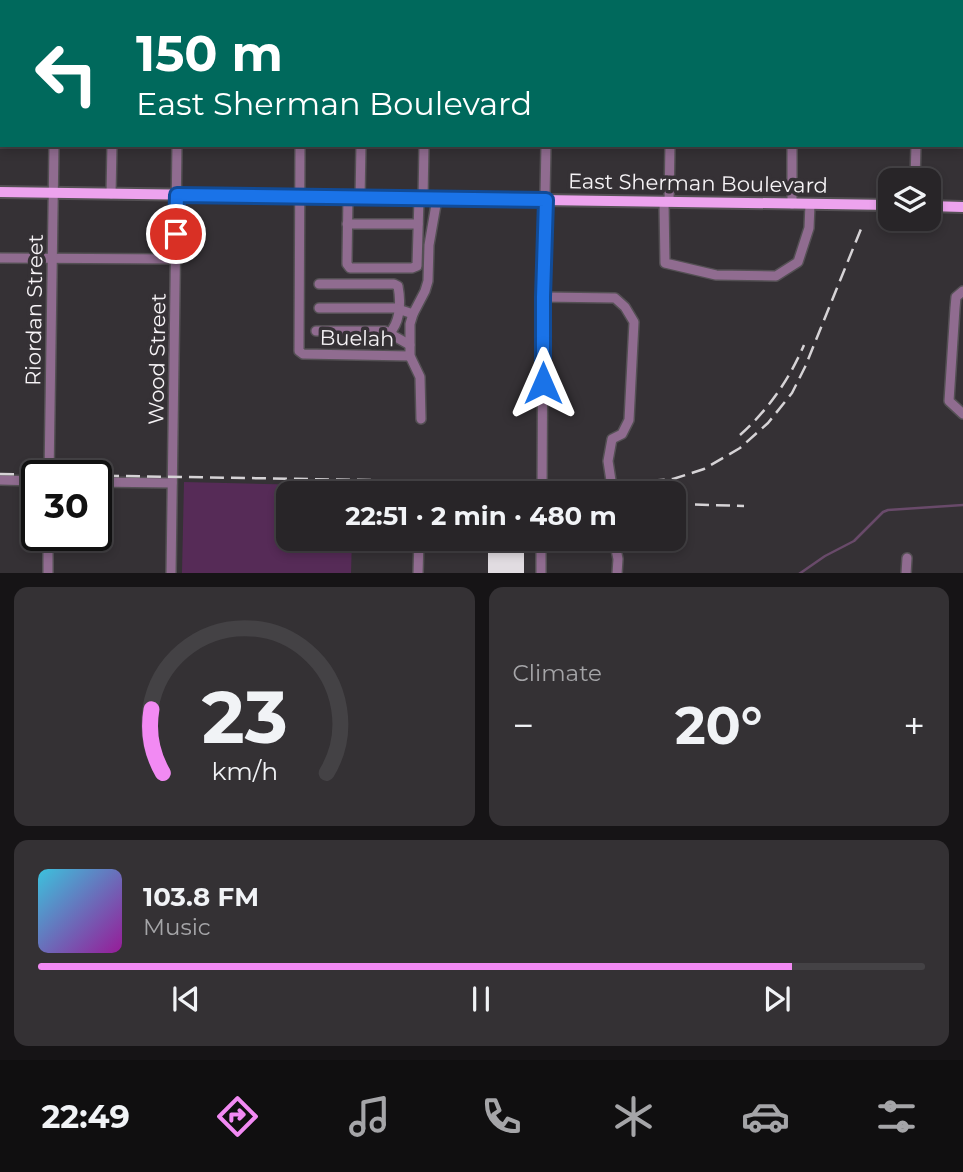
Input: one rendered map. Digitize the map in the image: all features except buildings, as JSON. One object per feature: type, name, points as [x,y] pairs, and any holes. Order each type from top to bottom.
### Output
[{"type":"main road","name":"East Sherman Boulevard","points":[[0,192],[878,205]]},
{"type":"main road","points":[[941,206],[963,206]]},
{"type":"street","name":"Riordan Street","points":[[49,460],[54,147]]},
{"type":"street","points":[[111,194],[112,147]]},
{"type":"street","name":"Wood Street","points":[[171,573],[177,147]]},
{"type":"street","points":[[299,197],[300,147]]},
{"type":"street","points":[[360,198],[361,147]]},
{"type":"street","points":[[348,197],[347,264],[350,268],[415,268],[418,262],[424,147]]},
{"type":"street","points":[[542,481],[547,147]]},
{"type":"street","points":[[670,147],[665,263],[716,275],[776,276],[798,262],[809,228],[810,204]]},
{"type":"street","points":[[792,147],[792,204]]},
{"type":"street","points":[[915,168],[916,147]]},
{"type":"street","name":"Buelah","points":[[299,197],[299,351],[303,354],[410,356]]},
{"type":"street","points":[[421,419],[420,377],[410,356],[410,324],[428,281],[429,245],[438,199]]},
{"type":"street","points":[[347,224],[418,224]]},
{"type":"street","points":[[0,258],[176,259]]},
{"type":"street","points":[[319,284],[398,286],[398,320],[389,334]]},
{"type":"street","points":[[963,290],[956,297],[949,401],[963,414]]},
{"type":"street","points":[[543,297],[615,298],[625,307],[634,322],[629,420],[622,434],[612,439],[608,461],[611,481]]},
{"type":"street","points":[[319,308],[399,310],[413,314]]},
{"type":"street","points":[[316,331],[384,331],[410,345]]},
{"type":"street","points":[[0,480],[21,481]]},
{"type":"street","points":[[112,482],[172,483]]},
{"type":"street","points":[[48,551],[48,573]]},
{"type":"street","points":[[418,573],[419,551]]},
{"type":"street","points":[[541,551],[541,573]]},
{"type":"street","points":[[616,551],[617,573]]},
{"type":"street","points":[[906,573],[907,558]]},
{"type":"shaded area","points":[[184,482],[276,484],[276,551],[352,551],[351,573],[182,573]]},
{"type":"waterway","points":[[800,573],[854,541],[883,512],[963,505]]},
{"type":"railway","points":[[0,474],[612,484],[673,479],[704,469],[740,448],[768,423],[792,393],[863,224]]},
{"type":"railway","points":[[740,435],[777,394],[804,345]]},
{"type":"railway","points":[[686,504],[744,506]]},
{"type":"route","points":[[176,234],[177,195],[546,200],[543,383]]}]
